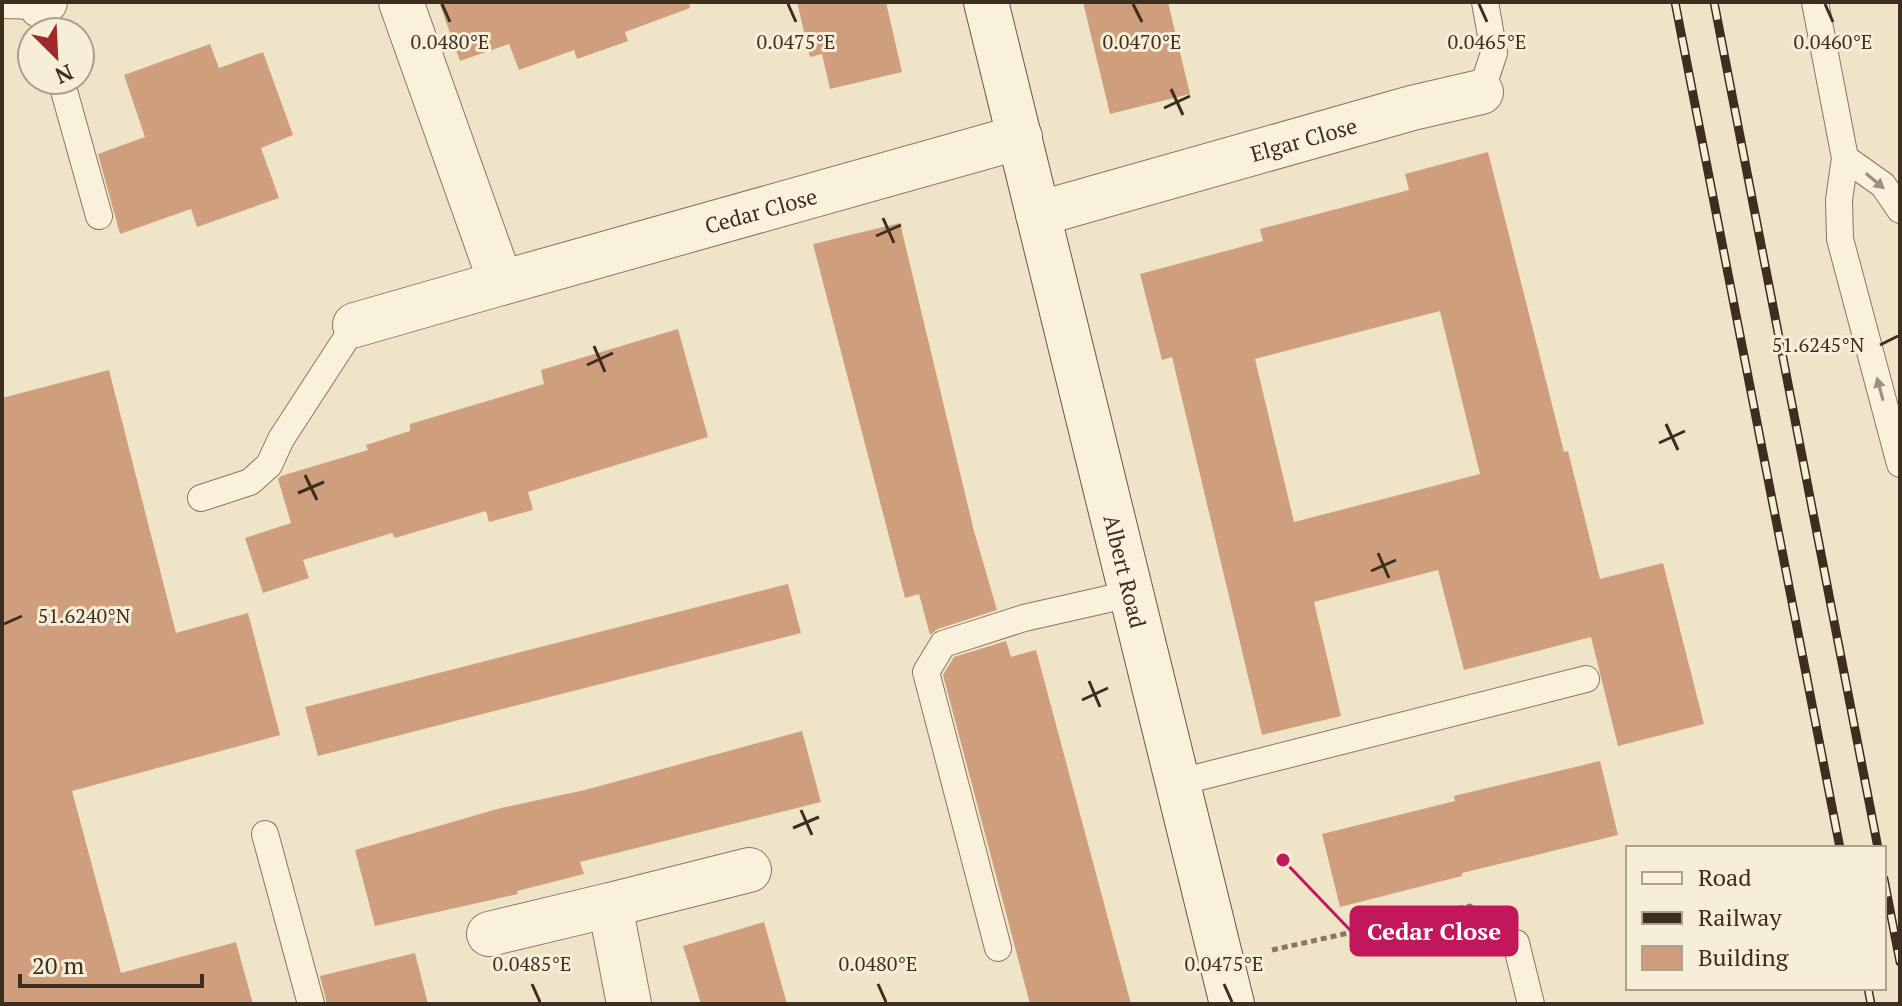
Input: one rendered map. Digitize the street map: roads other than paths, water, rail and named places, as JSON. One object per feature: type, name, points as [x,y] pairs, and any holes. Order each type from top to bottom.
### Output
[{"type":"street","points":[[401,2],[501,283]]},
{"type":"street","name":"Albert Road","points":[[986,2],[1232,1004]]},
{"type":"street","name":"Elgar Close","points":[[1038,214],[1412,108],[1481,92]]},
{"type":"street","name":"Cedar Close","points":[[355,325],[1020,137]]},
{"type":"street","points":[[489,934],[749,870]]},
{"type":"street","points":[[610,905],[629,1004]]},
{"type":"lane","name":"Elgar Close","points":[[1481,92],[1494,53],[1485,2]]},
{"type":"lane","points":[[1815,2],[1845,158],[1839,200],[1840,239],[1900,464]]},
{"type":"lane","points":[[65,96],[99,216]]},
{"type":"lane","points":[[1845,158],[1883,185],[1900,210]]},
{"type":"lane","points":[[201,498],[250,482],[269,465],[281,439],[355,325]]},
{"type":"lane","points":[[998,948],[926,672],[943,644],[1024,618],[1130,594]]},
{"type":"lane","points":[[1176,783],[1586,679]]},
{"type":"lane","points":[[265,834],[311,1004]]},
{"type":"lane","points":[[1516,943],[1531,1004]]},
{"type":"railway","points":[[1675,2],[1840,846]]},
{"type":"railway","points":[[1714,2],[1878,846]]},
{"type":"railway","points":[[1886,889],[1900,962]]},
{"type":"railway","points":[[1868,990],[1871,1004]]},
{"type":"place","name":"Cedar Close","points":[[1283,860]]}]
